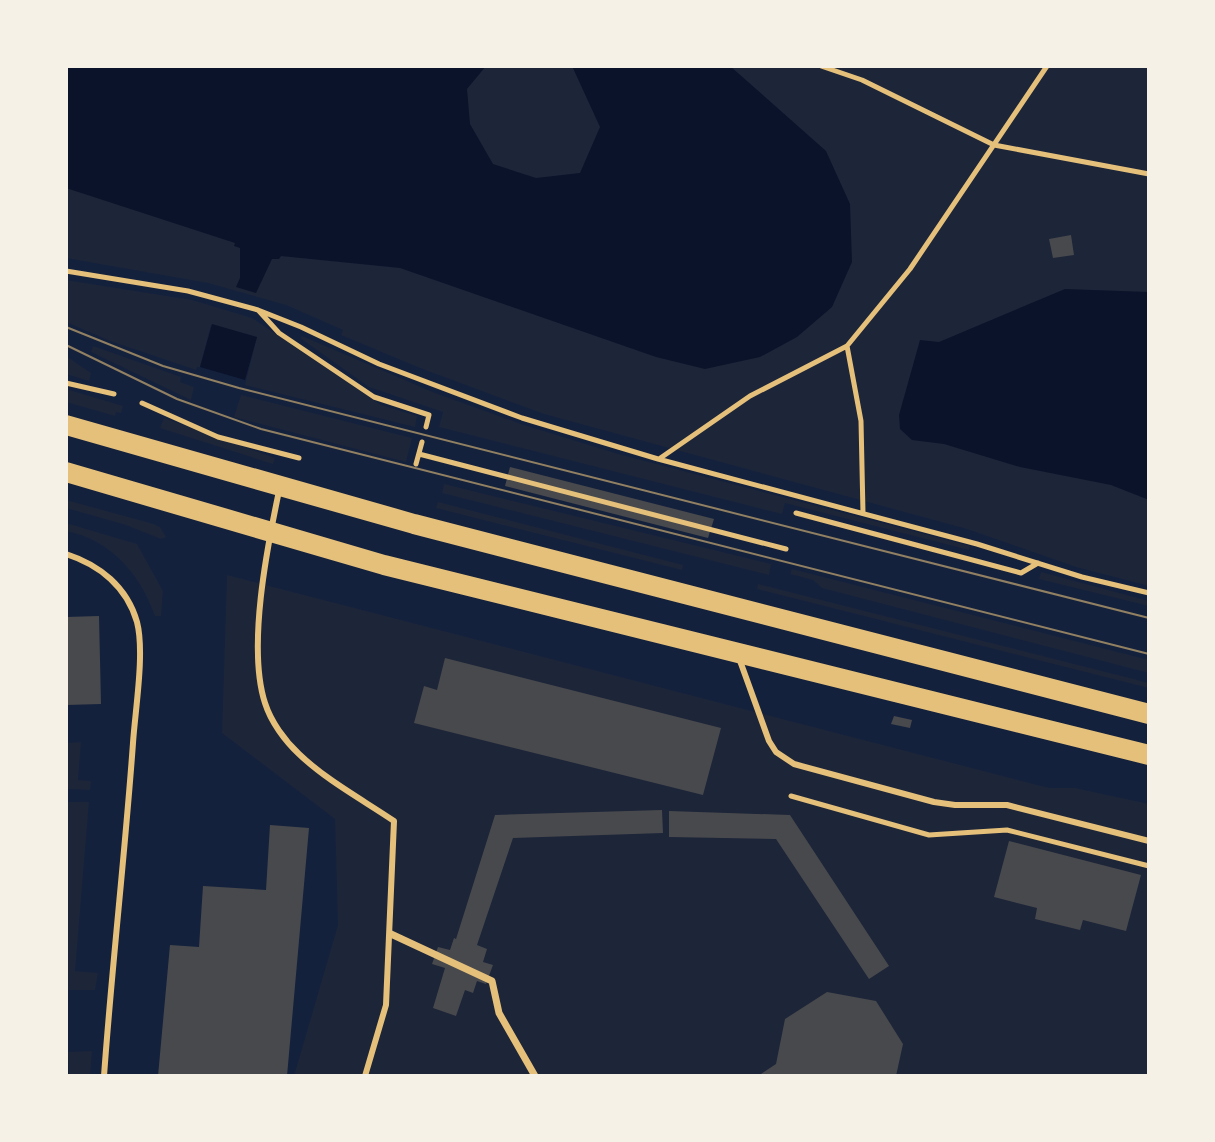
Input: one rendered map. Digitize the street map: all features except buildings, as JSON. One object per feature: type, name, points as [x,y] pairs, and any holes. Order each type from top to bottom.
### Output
[{"type":"main road","points":[[66,425],[280,488],[1149,714]]},
{"type":"main road","points":[[66,472],[384,565],[1149,755]]},
{"type":"street","points":[[391,934],[492,981],[499,1013],[535,1076]]},
{"type":"lane","points":[[280,488],[261,591],[259,675],[266,705],[280,731],[300,755],[394,821],[386,1005],[365,1076]]},
{"type":"lane","points":[[66,554],[91,564],[116,582],[131,605],[138,625],[139,664],[104,1076]]},
{"type":"lane","points":[[737,652],[769,741],[776,752],[794,764],[934,802],[1007,805],[1149,841]]},
{"type":"path","points":[[821,66],[862,80],[994,145],[1149,174]]},
{"type":"path","points":[[658,459],[750,396],[847,346],[910,269],[1047,66]]},
{"type":"path","points":[[66,271],[188,291],[258,310],[379,364],[522,418],[658,459],[1149,593]]},
{"type":"path","points":[[258,310],[279,333],[374,397],[429,415],[426,427]]},
{"type":"path","points":[[847,346],[861,421],[863,513]]},
{"type":"path","points":[[66,383],[114,394]]},
{"type":"path","points":[[142,403],[218,437],[299,458]]},
{"type":"path","points":[[416,464],[422,442]]},
{"type":"path","points":[[419,454],[786,549]]},
{"type":"path","points":[[796,513],[1021,573],[1038,563]]},
{"type":"path","points":[[791,796],[929,835],[1007,830],[1149,866]]},
{"type":"shaded area","points":[[66,66],[1149,66],[1149,586],[1076,567],[967,529],[544,414],[341,335],[343,330],[286,305],[208,283],[66,258]]},
{"type":"shaded area","points":[[66,66],[486,66],[467,89],[470,124],[493,164],[536,178],[580,173],[600,127],[572,66],[730,66],[826,151],[850,204],[852,262],[832,307],[797,337],[760,357],[705,369],[656,357],[400,268],[281,256],[272,259],[256,293],[236,287],[240,278],[240,248],[234,246],[235,243],[66,188]]},
{"type":"shaded area","points":[[66,280],[192,300],[252,318],[381,405],[417,416],[415,427],[245,385],[257,337],[211,325],[200,367],[196,370],[110,341],[66,322]]},
{"type":"shaded area","points":[[1065,289],[1149,292],[1149,500],[1111,485],[1020,467],[944,444],[912,440],[900,429],[899,415],[920,340],[939,342]]},
{"type":"shaded area","points":[[212,324],[257,337],[245,380],[200,367]]},
{"type":"shaded area","points":[[302,336],[435,393],[524,425],[618,454],[970,546],[969,550],[785,503],[782,514],[439,427],[443,412],[369,387],[300,338]]},
{"type":"shaded area","points":[[93,346],[181,377],[180,382],[194,387],[191,400],[91,352]]},
{"type":"shaded area","points":[[66,356],[91,373],[89,381],[66,374]]},
{"type":"shaded area","points":[[66,389],[123,406],[121,413],[116,412],[115,416],[66,402]]},
{"type":"shaded area","points":[[241,395],[412,438],[406,462],[234,417]]},
{"type":"shaded area","points":[[164,418],[275,458],[273,464],[160,428]]},
{"type":"shaded area","points":[[444,484],[771,564],[769,575],[442,493]]},
{"type":"shaded area","points":[[66,500],[154,524],[166,537],[161,539],[126,525],[66,508]]},
{"type":"shaded area","points":[[438,502],[683,565],[682,570],[436,508]]},
{"type":"shaded area","points":[[66,523],[137,544],[163,591],[161,616],[155,616],[141,586],[122,561],[97,542],[66,531]]},
{"type":"shaded area","points":[[792,569],[1149,660],[1149,673],[822,588],[813,580],[790,574]]},
{"type":"shaded area","points":[[1041,572],[1149,601],[1149,606],[1039,579]]},
{"type":"shaded area","points":[[227,575],[1049,788],[1075,788],[1149,804],[1149,1076],[294,1076],[338,925],[335,819],[222,733]]},
{"type":"shaded area","points":[[758,584],[1149,683],[1149,688],[757,589]]},
{"type":"shaded area","points":[[81,742],[78,780],[91,781],[90,790],[66,789],[66,743]]},
{"type":"shaded area","points":[[66,802],[89,802],[75,971],[98,973],[95,990],[67,990]]},
{"type":"shaded area","points":[[92,1051],[90,1076],[69,1076],[68,1052]]},
{"type":"tram line","points":[[66,327],[163,366],[239,388],[1149,618]]},
{"type":"tram line","points":[[66,345],[177,399],[261,429],[1149,654]]}]
